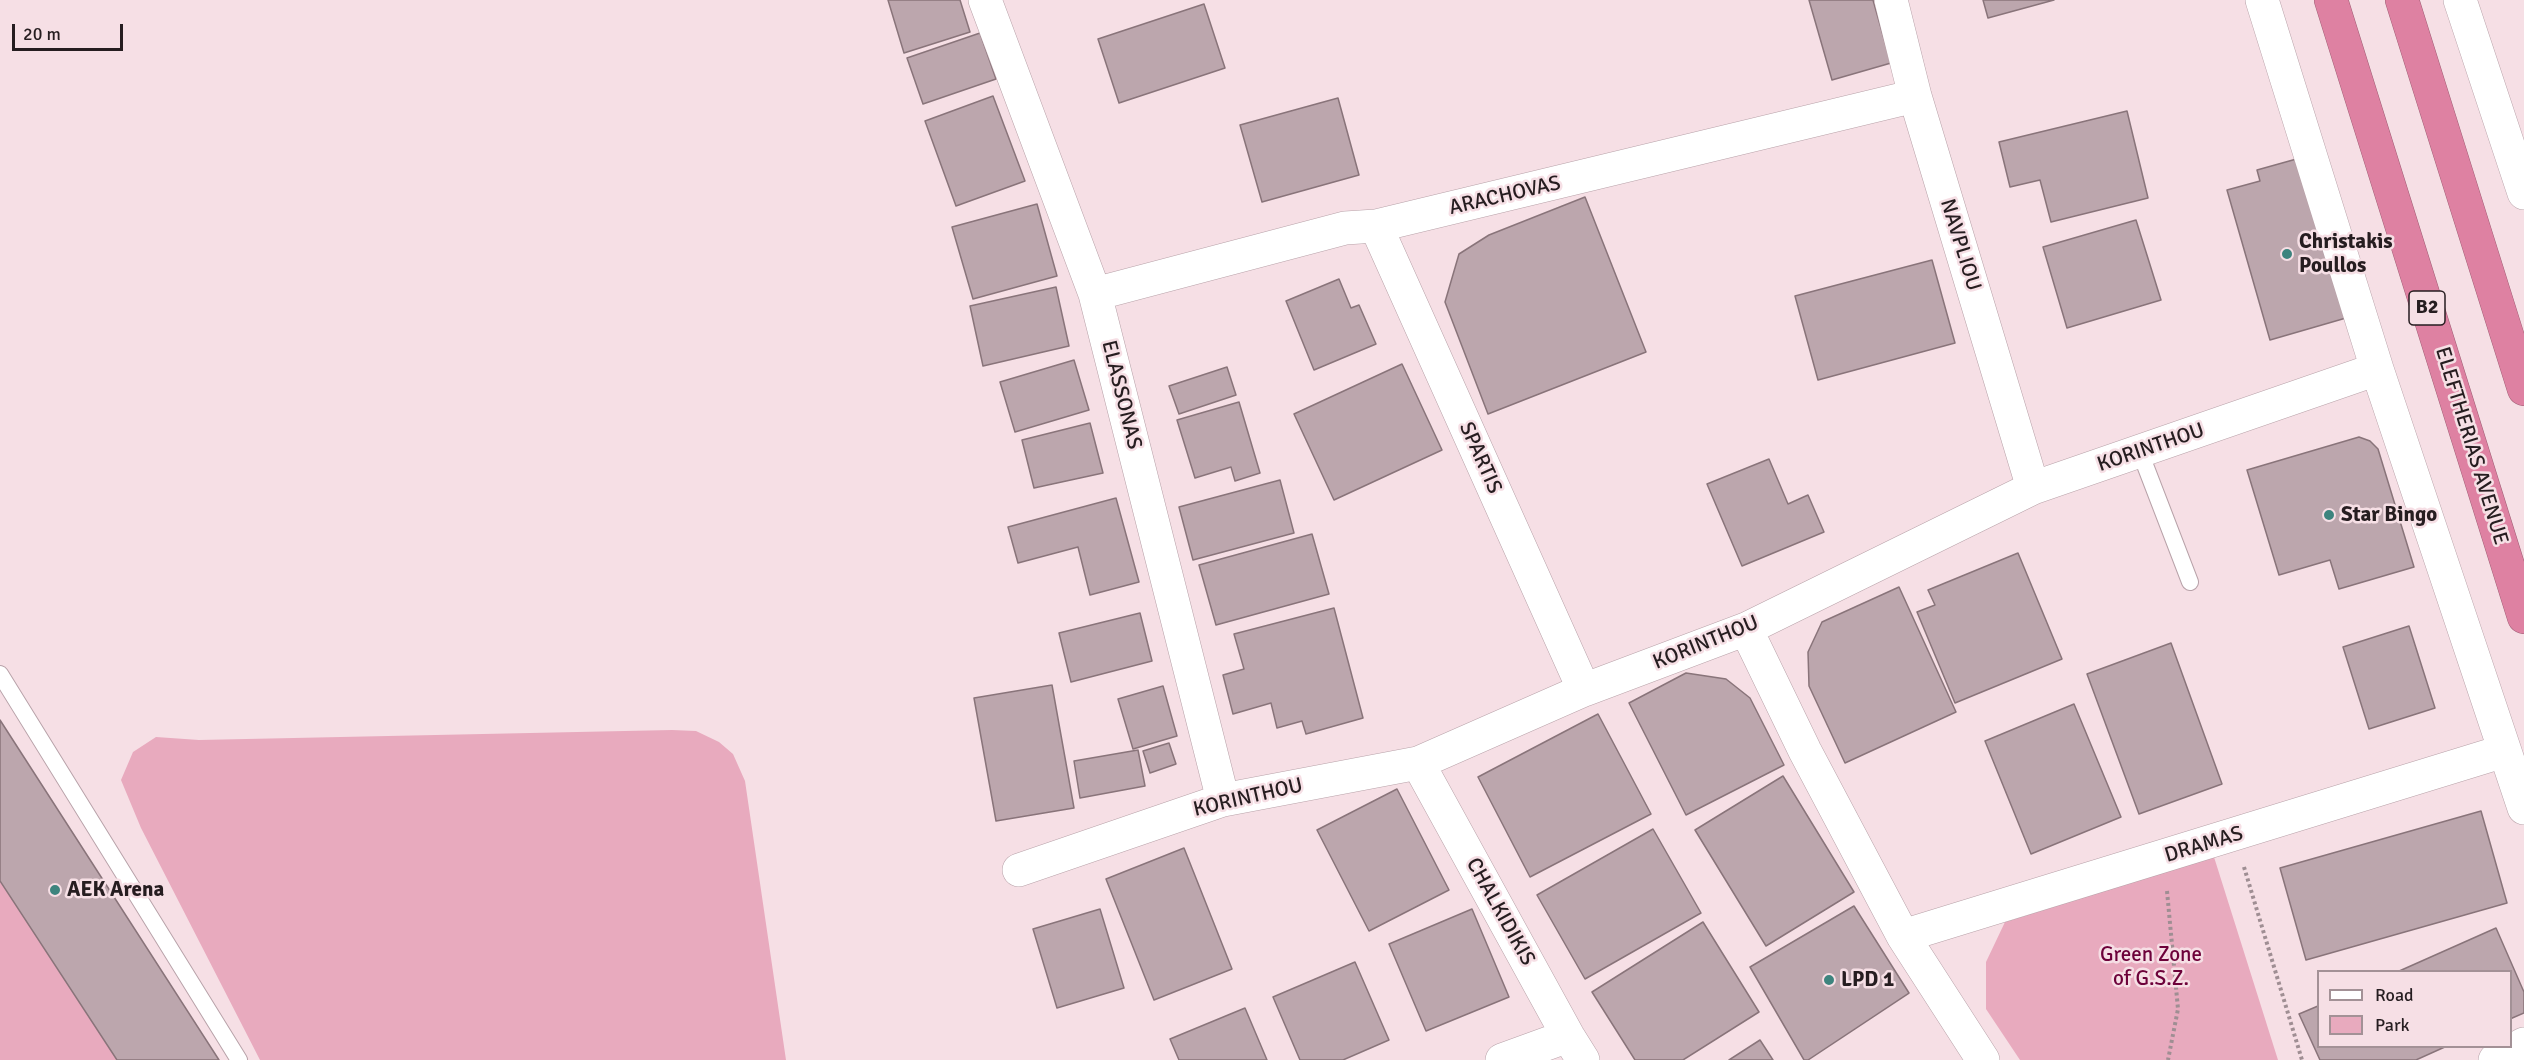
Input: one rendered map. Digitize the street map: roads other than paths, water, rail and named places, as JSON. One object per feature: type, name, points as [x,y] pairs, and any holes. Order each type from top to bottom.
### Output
[{"type":"highway","name":"ELEFTHERIAS AVENUE","points":[[2331,0],[2524,617]]},
{"type":"highway","points":[[2402,0],[2524,389]]},
{"type":"street","name":"ELASSONAS","points":[[985,0],[1095,294],[1223,800]]},
{"type":"street","name":"NAVPLIOU","points":[[1891,0],[1916,96],[2033,488]]},
{"type":"street","points":[[2262,0],[2378,369],[2524,808]]},
{"type":"street","points":[[2460,0],[2524,193]]},
{"type":"street","name":"ARACHOVAS","points":[[1095,294],[1345,228],[1376,226],[1916,96]]},
{"type":"street","name":"SPARTIS","points":[[1376,226],[1584,690]]},
{"type":"street","name":"KORINTHOU","points":[[1019,870],[1223,800],[1418,763],[1584,690],[1746,629],[2033,488],[2378,369]]},
{"type":"street","points":[[1746,629],[1805,751],[1903,936],[1983,1060]]},
{"type":"street","name":"DRAMAS","points":[[1903,936],[2504,751]]},
{"type":"street","name":"CHALKIDIKIS","points":[[1418,763],[1575,1048]]},
{"type":"street","points":[[1503,1060],[1575,1048]]},
{"type":"lane","points":[[2140,452],[2190,582]]},
{"type":"lane","points":[[0,674],[239,1060]]},
{"type":"place","name":"Christakis Poullos","points":[[2287,254]]},
{"type":"place","name":"Star Bingo","points":[[2329,515]]},
{"type":"place","name":"AEK Arena","points":[[55,890]]},
{"type":"place","name":"LPD 1","points":[[1829,980]]},
{"type":"park label","name":"Green Zone of G.S.Z.","points":[[2151,967]]}]
